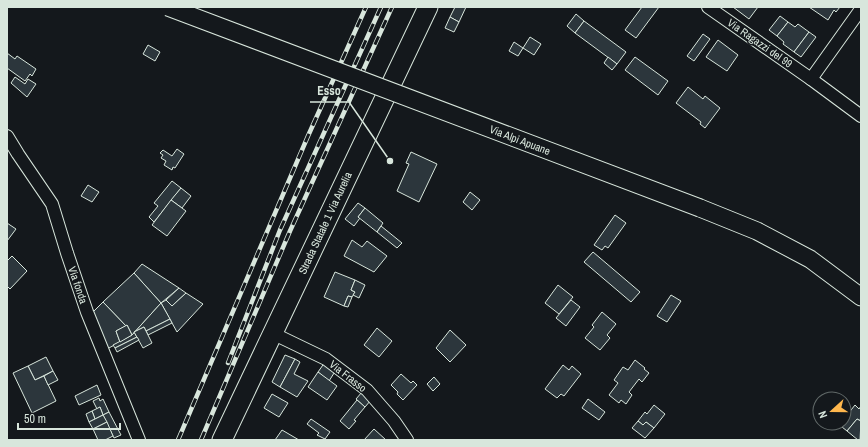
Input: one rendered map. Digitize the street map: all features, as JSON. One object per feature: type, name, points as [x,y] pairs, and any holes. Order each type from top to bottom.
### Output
[{"type":"main road","name":"Via Alpi Apuane","points":[[168,7],[700,208],[757,231],[810,259],[861,297]]},
{"type":"main road","name":"Strada Statale 1 Via Aurelia","points":[[222,440],[428,7]]},
{"type":"street","name":"Via Ragazzi del 99","points":[[708,7],[812,79],[861,116]]},
{"type":"street","points":[[812,79],[861,9]]},
{"type":"street","name":"Via fonda","points":[[7,136],[52,204],[67,253],[88,312],[139,440]]},
{"type":"street","name":"Via Frasso","points":[[272,333],[326,359],[367,390],[394,421],[407,440]]},
{"type":"building","points":[[455,7],[466,7],[459,22],[450,17]]},
{"type":"building","points":[[642,7],[659,7],[636,38],[625,30]]},
{"type":"building","points":[[733,7],[758,7],[749,19]]},
{"type":"building","points":[[809,7],[840,7],[836,12],[834,10],[828,20]]},
{"type":"building","points":[[576,14],[584,21],[575,33],[567,26]]},
{"type":"building","points":[[780,16],[788,22],[777,36],[769,30]]},
{"type":"building","points":[[450,17],[459,22],[454,32],[445,28]]},
{"type":"building","points":[[584,21],[626,52],[617,64],[575,33]]},
{"type":"building","points":[[788,22],[795,27],[798,24],[809,32],[794,52],[783,44],[784,42],[777,36]]},
{"type":"building","points":[[809,32],[816,37],[801,57],[794,52]]},
{"type":"building","points":[[703,34],[710,39],[694,61],[687,56]]},
{"type":"building","points":[[530,37],[541,44],[534,55],[523,48]]},
{"type":"building","points":[[718,40],[738,55],[727,71],[706,57]]},
{"type":"building","points":[[514,42],[523,48],[518,56],[509,51]]},
{"type":"building","points":[[148,45],[160,52],[155,61],[143,54]]},
{"type":"building","points":[[7,53],[15,59],[17,56],[36,69],[32,76],[30,74],[25,81],[7,68]]},
{"type":"building","points":[[608,57],[617,64],[612,70],[604,63]]},
{"type":"building","points":[[635,57],[668,81],[658,95],[625,70]]},
{"type":"building","points":[[15,77],[25,84],[28,79],[36,84],[27,97],[11,83]]},
{"type":"building","points":[[688,87],[703,99],[705,96],[720,108],[705,128],[700,124],[701,122],[676,103]]},
{"type":"building","points":[[177,149],[184,154],[172,170],[164,165],[166,161],[161,158],[163,155],[160,153],[163,150],[172,156]]},
{"type":"building","points":[[411,152],[437,164],[419,202],[397,191],[409,164],[406,163]]},
{"type":"building","points":[[172,181],[181,188],[154,222],[149,217],[158,206],[154,203]]},
{"type":"building","points":[[88,185],[99,192],[92,202],[81,196]]},
{"type":"building","points":[[181,188],[191,196],[182,208],[171,200]]},
{"type":"building","points":[[470,192],[480,200],[472,210],[463,202]]},
{"type":"building","points":[[171,200],[186,211],[167,236],[152,225]]},
{"type":"building","points":[[358,203],[365,208],[358,217],[360,218],[354,226],[345,219]]},
{"type":"building","points":[[365,208],[383,223],[377,232],[358,217]]},
{"type":"building","points":[[615,215],[626,223],[608,248],[605,246],[602,250],[594,245]]},
{"type":"building","points":[[7,223],[16,229],[7,241]]},
{"type":"building","points":[[381,226],[402,243],[397,248],[377,232]]},
{"type":"building","points":[[352,240],[362,247],[367,241],[387,256],[374,272],[344,256]]},
{"type":"building","points":[[593,252],[640,292],[631,302],[584,262]]},
{"type":"building","points":[[12,256],[27,271],[10,289],[7,286],[7,261]]},
{"type":"building","points":[[142,264],[179,288],[161,303],[134,273]]},
{"type":"building","points":[[335,272],[355,280],[351,290],[355,292],[352,297],[348,296],[344,306],[324,297]]},
{"type":"building","points":[[134,273],[161,303],[132,335],[127,325],[126,326],[103,302]]},
{"type":"building","points":[[355,280],[365,285],[359,298],[353,295],[355,292],[351,290]]},
{"type":"building","points":[[558,285],[573,297],[559,314],[545,303]]},
{"type":"building","points":[[179,288],[186,293],[172,306],[166,300]]},
{"type":"building","points":[[186,293],[203,304],[177,332],[161,303],[166,300],[172,306]]},
{"type":"building","points":[[671,295],[681,301],[667,322],[657,316]]},
{"type":"building","points":[[348,296],[352,297],[348,307],[344,306]]},
{"type":"building","points":[[571,300],[580,307],[566,326],[556,318]]},
{"type":"building","points":[[103,302],[126,326],[116,331],[120,342],[107,349],[93,312]]},
{"type":"building","points":[[161,303],[170,319],[146,331],[144,327],[135,331]]},
{"type":"building","points":[[602,312],[616,324],[607,335],[610,338],[600,350],[585,338],[594,327],[592,325]]},
{"type":"building","points":[[170,319],[172,323],[148,335],[146,331]]},
{"type":"building","points":[[127,325],[132,335],[120,342],[116,331]]},
{"type":"building","points":[[144,327],[152,343],[143,348],[134,332]]},
{"type":"building","points":[[377,328],[392,341],[379,357],[364,345]]},
{"type":"building","points":[[450,330],[466,345],[450,362],[436,348]]},
{"type":"building","points":[[134,332],[137,337],[115,348],[113,345],[132,335]]},
{"type":"building","points":[[137,337],[139,340],[117,352],[115,348]]},
{"type":"building","points":[[285,355],[295,359],[280,387],[272,382]]},
{"type":"building","points":[[46,357],[53,371],[35,380],[28,366]]},
{"type":"building","points":[[295,359],[300,362],[294,374],[308,381],[297,397],[280,387]]},
{"type":"building","points":[[635,360],[649,373],[642,382],[639,379],[629,392],[632,395],[626,404],[621,400],[619,403],[609,395],[618,383],[614,380],[623,367],[628,370]]},
{"type":"building","points":[[325,362],[336,370],[329,381],[318,372]]},
{"type":"building","points":[[563,365],[569,370],[572,366],[581,374],[564,396],[561,394],[557,398],[545,389]]},
{"type":"building","points":[[28,366],[35,380],[44,376],[56,401],[32,413],[13,373]]},
{"type":"building","points":[[53,371],[58,380],[48,385],[44,376]]},
{"type":"building","points":[[318,372],[337,386],[327,400],[308,387]]},
{"type":"building","points":[[401,374],[411,383],[413,381],[417,385],[403,400],[391,385]]},
{"type":"building","points":[[434,377],[440,384],[433,391],[427,384]]},
{"type":"building","points":[[97,385],[101,395],[79,405],[75,396]]},
{"type":"building","points":[[362,392],[371,400],[365,407],[356,399]]},
{"type":"building","points":[[272,394],[288,403],[279,417],[264,408]]},
{"type":"building","points":[[99,398],[100,401],[103,399],[109,412],[103,415],[100,407],[97,409],[93,401]]},
{"type":"building","points":[[588,399],[605,412],[599,420],[582,408]]},
{"type":"building","points":[[357,400],[365,407],[354,420],[356,421],[349,429],[340,421]]},
{"type":"building","points":[[654,405],[665,414],[654,428],[646,422],[643,425],[638,421],[645,412],[647,414]]},
{"type":"building","points":[[855,405],[859,409],[861,406],[861,421],[857,419],[852,425],[852,409]]},
{"type":"building","points":[[100,407],[103,415],[95,419],[92,411]]},
{"type":"building","points":[[92,411],[95,419],[89,422],[86,414]]},
{"type":"building","points":[[109,412],[121,435],[114,438],[103,415]]},
{"type":"building","points":[[103,415],[107,422],[93,429],[89,422]]},
{"type":"building","points":[[311,419],[330,432],[325,439],[317,435],[319,433],[307,424]]},
{"type":"building","points":[[857,419],[861,421],[860,440],[847,431],[852,431],[852,425]]},
{"type":"building","points":[[638,421],[643,425],[646,422],[654,428],[645,438],[632,428]]},
{"type":"building","points":[[107,422],[113,436],[105,440],[98,440],[93,429]]},
{"type":"building","points":[[374,429],[386,440],[364,440]]},
{"type":"building","points":[[282,430],[299,440],[275,440]]},
{"type":"railway","points":[[178,440],[308,136],[366,7]]},
{"type":"railway","points":[[228,363],[280,230],[381,7]]},
{"type":"railway","points":[[201,440],[290,231],[392,7]]},
{"type":"place","name":"Esso","points":[[390,161]]}]
